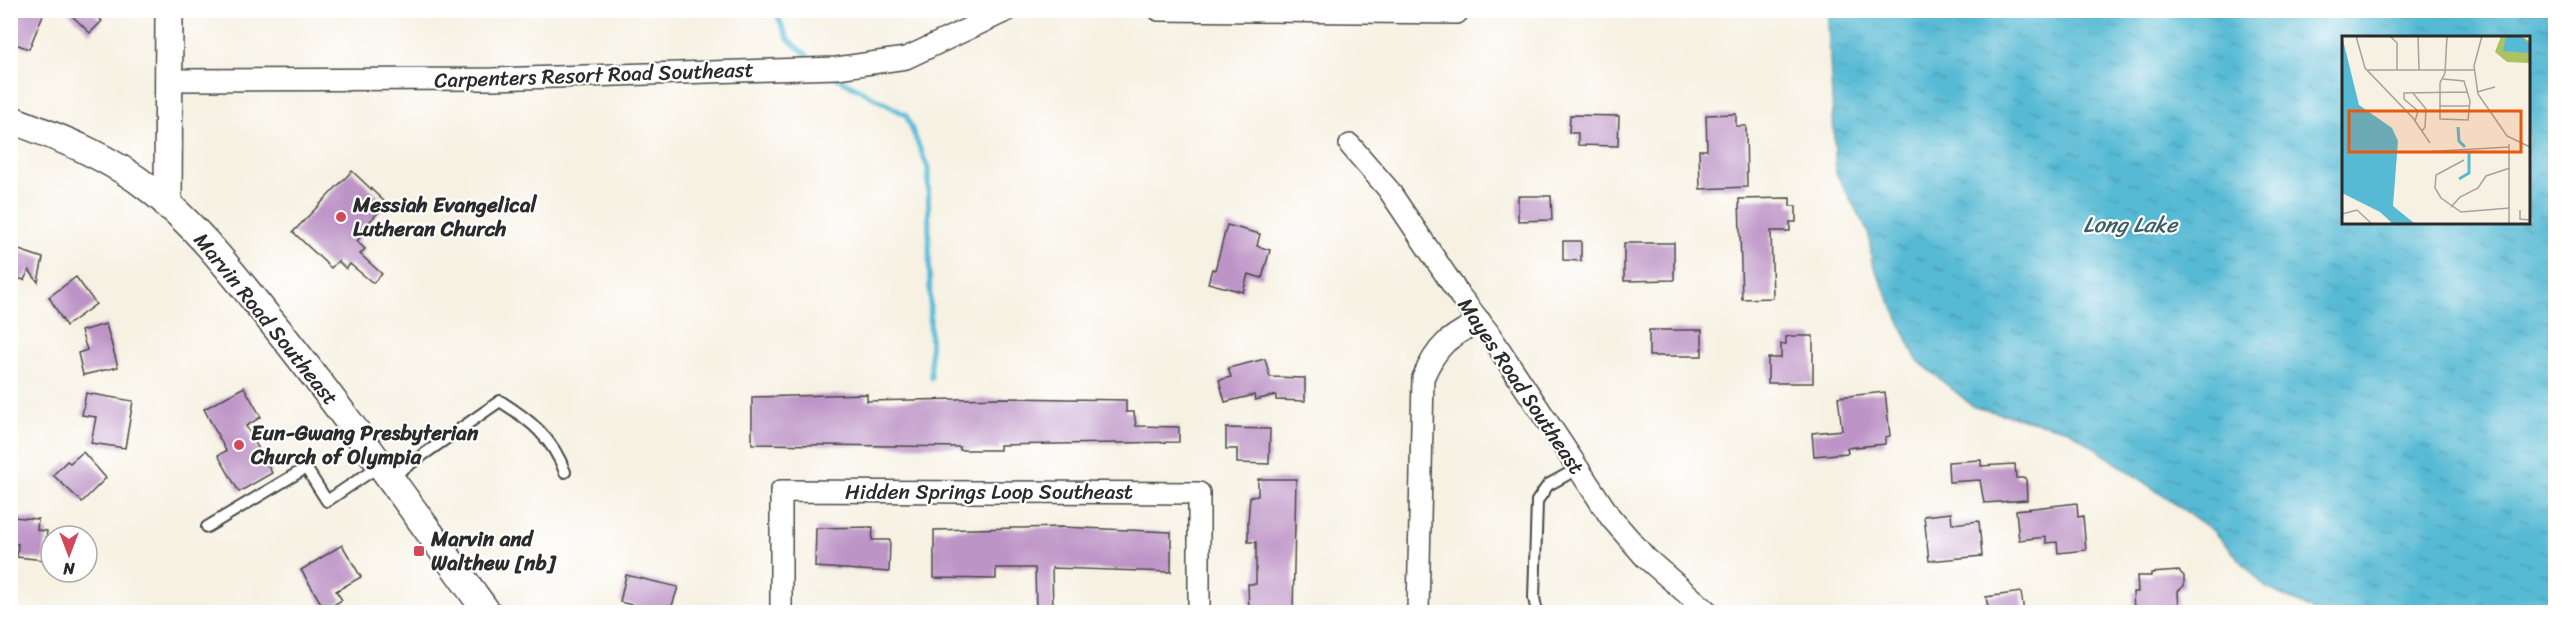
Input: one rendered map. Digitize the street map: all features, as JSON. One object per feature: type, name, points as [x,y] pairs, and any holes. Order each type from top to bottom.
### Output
[{"type":"street","points":[[168,206],[169,10]]},
{"type":"street","name":"Carpenters Resort Road Southeast","points":[[169,80],[492,79],[837,68],[906,58],[1008,10]]},
{"type":"street","points":[[1159,10],[1457,13]]},
{"type":"street","name":"Marvin Road Southeast","points":[[10,119],[82,146],[119,168],[152,191],[210,246],[288,342],[487,612]]},
{"type":"street","name":"Mayes Road Southeast","points":[[1350,145],[1388,189],[1460,296],[1480,321],[1611,518],[1646,558],[1708,612]]},
{"type":"street","points":[[1418,612],[1423,378],[1432,357],[1441,345],[1452,336],[1480,321]]},
{"type":"street","name":"Hidden Springs Loop Southeast","points":[[781,612],[781,491],[793,491],[1199,493],[1199,612]]},
{"type":"lane","points":[[207,527],[306,468],[327,501],[384,472],[500,400],[540,429],[559,455],[565,472]]},
{"type":"lane","points":[[1538,612],[1534,598],[1537,501],[1548,485],[1577,469]]},
{"type":"water","name":"Long Lake","points":[[1831,11],[2555,11],[2555,612],[2317,612],[2265,587],[2211,529],[2069,430],[1974,407],[1917,360],[1872,262],[1869,234],[1836,173],[1828,21]]},
{"type":"building","points":[[10,10],[45,10],[29,49],[10,42]]},
{"type":"building","points":[[66,10],[91,10],[102,21],[90,33]]},
{"type":"building","points":[[1736,114],[1736,126],[1746,126],[1747,187],[1700,189],[1699,150],[1707,150],[1706,115]]},
{"type":"building","points":[[1570,115],[1619,116],[1618,146],[1578,145],[1578,133],[1569,133]]},
{"type":"building","name":"Messiah Evangelical Lutheran Church","points":[[352,171],[387,204],[361,230],[364,233],[357,241],[365,249],[360,254],[382,274],[373,283],[350,264],[346,269],[338,261],[331,268],[293,232]]},
{"type":"building","points":[[1518,196],[1551,196],[1552,220],[1518,221]]},
{"type":"building","points":[[1790,198],[1790,206],[1796,206],[1796,222],[1790,222],[1790,231],[1771,231],[1773,298],[1742,299],[1739,199]]},
{"type":"building","points":[[1227,225],[1260,234],[1257,246],[1270,250],[1262,278],[1248,274],[1243,292],[1208,283],[1212,269],[1215,270]]},
{"type":"building","points":[[1563,241],[1581,241],[1581,261],[1563,260]]},
{"type":"building","points":[[1624,243],[1674,243],[1674,280],[1624,281]]},
{"type":"building","points":[[10,247],[43,258],[38,282],[29,270],[24,280],[10,276]]},
{"type":"building","points":[[76,277],[96,304],[66,326],[49,297]]},
{"type":"building","points":[[106,324],[118,367],[83,375],[78,353],[87,350],[81,331]]},
{"type":"building","points":[[1649,330],[1702,330],[1702,356],[1649,356]]},
{"type":"building","points":[[1813,336],[1813,383],[1768,383],[1768,358],[1781,358],[1781,344],[1786,344],[1786,337]]},
{"type":"building","points":[[1265,359],[1270,377],[1305,378],[1305,401],[1276,400],[1276,395],[1255,400],[1254,395],[1225,402],[1219,380],[1231,377],[1228,368]]},
{"type":"building","name":"Eun-Gwang Presbyterian Church of Olympia","points":[[244,387],[261,417],[246,426],[272,473],[239,492],[218,455],[226,451],[204,409]]},
{"type":"building","points":[[1885,392],[1890,436],[1885,437],[1885,444],[1847,448],[1848,453],[1814,456],[1812,433],[1842,430],[1838,397]]},
{"type":"building","points":[[86,393],[133,401],[125,448],[91,443],[96,417],[82,415]]},
{"type":"building","points":[[867,394],[867,401],[1003,398],[1126,400],[1126,412],[1134,412],[1136,426],[1179,427],[1179,442],[1000,445],[1000,450],[960,450],[960,447],[752,444],[752,397]]},
{"type":"building","points":[[1226,428],[1270,429],[1269,464],[1237,463],[1237,449],[1226,449]]},
{"type":"building","points":[[83,452],[106,478],[82,502],[53,475],[67,461],[70,463]]},
{"type":"building","points":[[1981,460],[1981,466],[2015,464],[2016,478],[2026,478],[2027,500],[1984,503],[1980,480],[1949,482],[1948,462]]},
{"type":"building","points":[[1258,479],[1296,479],[1293,612],[1249,612],[1248,584],[1256,584],[1256,542],[1248,542],[1248,522],[1250,496],[1258,496]]},
{"type":"building","points":[[2077,503],[2078,517],[2083,516],[2086,550],[2058,553],[2057,542],[2046,543],[2046,537],[2019,540],[2016,510]]},
{"type":"building","points":[[1951,513],[1952,524],[1979,521],[1982,556],[1929,561],[1924,516]]},
{"type":"building","points":[[12,517],[38,519],[39,559],[17,557],[18,544],[10,543]]},
{"type":"building","points":[[873,527],[872,540],[890,540],[889,572],[815,567],[816,528]]},
{"type":"building","points":[[1061,527],[1171,532],[1171,572],[1052,568],[1053,612],[1036,612],[1035,568],[996,568],[996,579],[934,578],[934,530]]},
{"type":"building","points":[[342,545],[361,577],[336,591],[342,600],[325,610],[301,570]]},
{"type":"building","points":[[2179,571],[2184,576],[2184,586],[2178,591],[2179,611],[2134,612],[2133,592],[2138,592],[2137,576]]},
{"type":"building","points":[[626,575],[678,587],[670,612],[631,612],[632,605],[620,602]]},
{"type":"building","points":[[2021,592],[2024,612],[1989,612],[1986,597]]},
{"type":"waterway","points":[[775,10],[788,39],[807,55]]},
{"type":"waterway","points":[[834,76],[906,115],[928,168],[931,378]]},
{"type":"place","name":"Messiah Evangelical Lutheran Church","points":[[341,217]]},
{"type":"place","name":"Eun-Gwang Presbyterian Church of Olympia","points":[[239,445]]},
{"type":"place","name":"Marvin and Walthew [nb]","points":[[419,551]]}]
